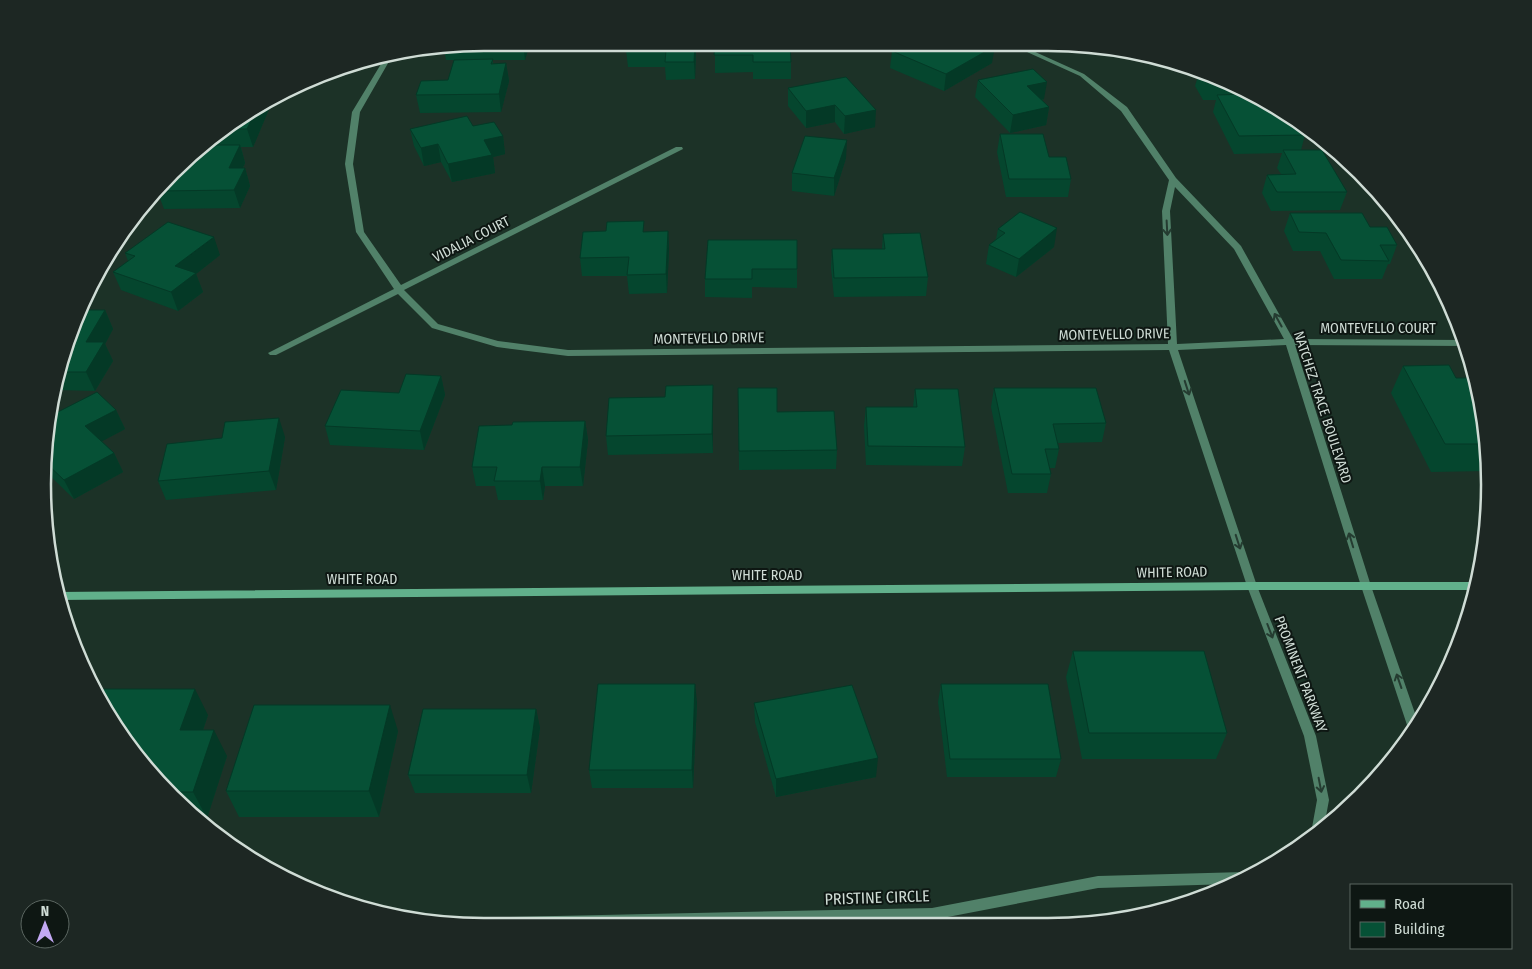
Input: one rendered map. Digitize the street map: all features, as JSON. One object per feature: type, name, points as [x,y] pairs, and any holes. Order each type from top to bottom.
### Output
[{"type":"street","name":"NATCHEZ TRACE BOULEVARD","points":[[1028,51],[1082,75],[1124,109],[1173,180],[1238,248],[1290,342],[1366,586]]},
{"type":"street","name":"MONTEVELLO DRIVE","points":[[385,63],[356,112],[349,164],[360,232],[400,291],[434,326],[497,344],[568,353],[1173,347],[1290,342]]},
{"type":"street","name":"VIDALIA COURT","points":[[273,353],[400,291],[679,149]]},
{"type":"street","points":[[1173,180],[1166,211],[1173,347],[1252,586]]},
{"type":"street","name":"MONTEVELLO COURT","points":[[1290,342],[1457,343]]},
{"type":"street","name":"WHITE ROAD","points":[[66,596],[1252,586],[1468,586]]},
{"type":"street","name":"PROMINENT PARKWAY","points":[[1252,586],[1310,736],[1323,800],[1319,821]]},
{"type":"street","points":[[1366,586],[1411,720]]},
{"type":"street","name":"PRISTINE CIRCLE","points":[[744,918],[932,914],[1098,882],[1227,878]]},
{"type":"building","points":[[666,51],[695,51],[694,62],[665,62]]},
{"type":"building","points":[[714,51],[790,51],[791,62],[753,62],[753,55],[714,55]]},
{"type":"building","points":[[892,51],[986,51],[946,74]]},
{"type":"building","points":[[493,59],[491,64],[506,63],[499,94],[416,95],[421,81],[448,80],[454,60]]},
{"type":"building","points":[[1033,69],[1047,82],[1027,86],[1049,107],[1013,115],[978,80]]},
{"type":"building","points":[[846,77],[876,110],[845,116],[835,105],[806,111],[788,88]]},
{"type":"building","points":[[1217,95],[1239,96],[1264,109],[1303,135],[1239,136]]},
{"type":"building","points":[[467,116],[473,126],[494,122],[503,136],[484,140],[492,155],[448,164],[438,144],[421,148],[410,129]]},
{"type":"building","points":[[252,119],[247,129],[237,129]]},
{"type":"building","points":[[1000,134],[1043,134],[1049,157],[1066,157],[1071,179],[1009,179]]},
{"type":"building","points":[[805,136],[847,140],[834,178],[792,173]]},
{"type":"building","points":[[216,145],[240,145],[229,168],[245,168],[234,190],[166,191],[178,178]]},
{"type":"building","points":[[1283,150],[1322,150],[1347,192],[1277,192],[1267,175],[1296,174]]},
{"type":"building","points":[[1020,212],[1057,228],[1019,259],[989,245],[1005,233],[998,229]]},
{"type":"building","points":[[1290,213],[1362,213],[1370,227],[1387,227],[1397,245],[1380,245],[1389,261],[1341,260],[1326,233],[1299,232]]},
{"type":"building","points":[[644,221],[643,232],[668,231],[666,274],[627,275],[629,257],[580,258],[583,232],[606,231],[607,222]]},
{"type":"building","points":[[168,222],[214,237],[175,266],[196,273],[171,292],[113,272],[135,256],[125,253]]},
{"type":"building","points":[[920,233],[928,277],[834,278],[832,249],[885,249],[883,234]]},
{"type":"building","points":[[708,240],[797,240],[797,269],[752,269],[752,279],[705,279]]},
{"type":"building","points":[[88,310],[105,310],[86,342],[104,342],[86,372],[66,372],[74,345]]},
{"type":"building","points":[[1449,365],[1456,378],[1467,378],[1479,444],[1445,444],[1403,366]]},
{"type":"building","points":[[406,374],[441,376],[420,431],[325,426],[341,390],[399,393]]},
{"type":"building","points":[[713,385],[712,434],[606,436],[609,398],[665,397],[666,386]]},
{"type":"building","points":[[738,388],[777,388],[777,412],[834,411],[837,450],[739,451]]},
{"type":"building","points":[[994,388],[1096,388],[1106,423],[1053,424],[1059,449],[1045,449],[1051,474],[1012,474]]},
{"type":"building","points":[[915,389],[958,389],[965,447],[868,446],[866,407],[917,407]]},
{"type":"building","points":[[97,392],[116,410],[85,426],[114,453],[64,480],[52,468],[58,412]]},
{"type":"building","points":[[279,418],[269,471],[158,481],[167,444],[222,438],[225,422]]},
{"type":"building","points":[[585,421],[580,467],[542,467],[540,481],[494,481],[497,467],[472,467],[479,426],[512,425],[513,422]]},
{"type":"building","points":[[1073,651],[1204,651],[1227,733],[1089,733]]},
{"type":"building","points":[[598,684],[695,684],[692,770],[589,770]]},
{"type":"building","points":[[941,684],[1048,684],[1061,759],[950,759]]},
{"type":"building","points":[[852,685],[878,758],[776,779],[754,703]]},
{"type":"building","points":[[103,689],[195,689],[180,730],[214,730],[193,792],[179,792],[159,770],[124,725]]},
{"type":"building","points":[[254,705],[390,705],[369,791],[226,791]]},
{"type":"building","points":[[423,709],[536,709],[527,775],[408,775]]}]
